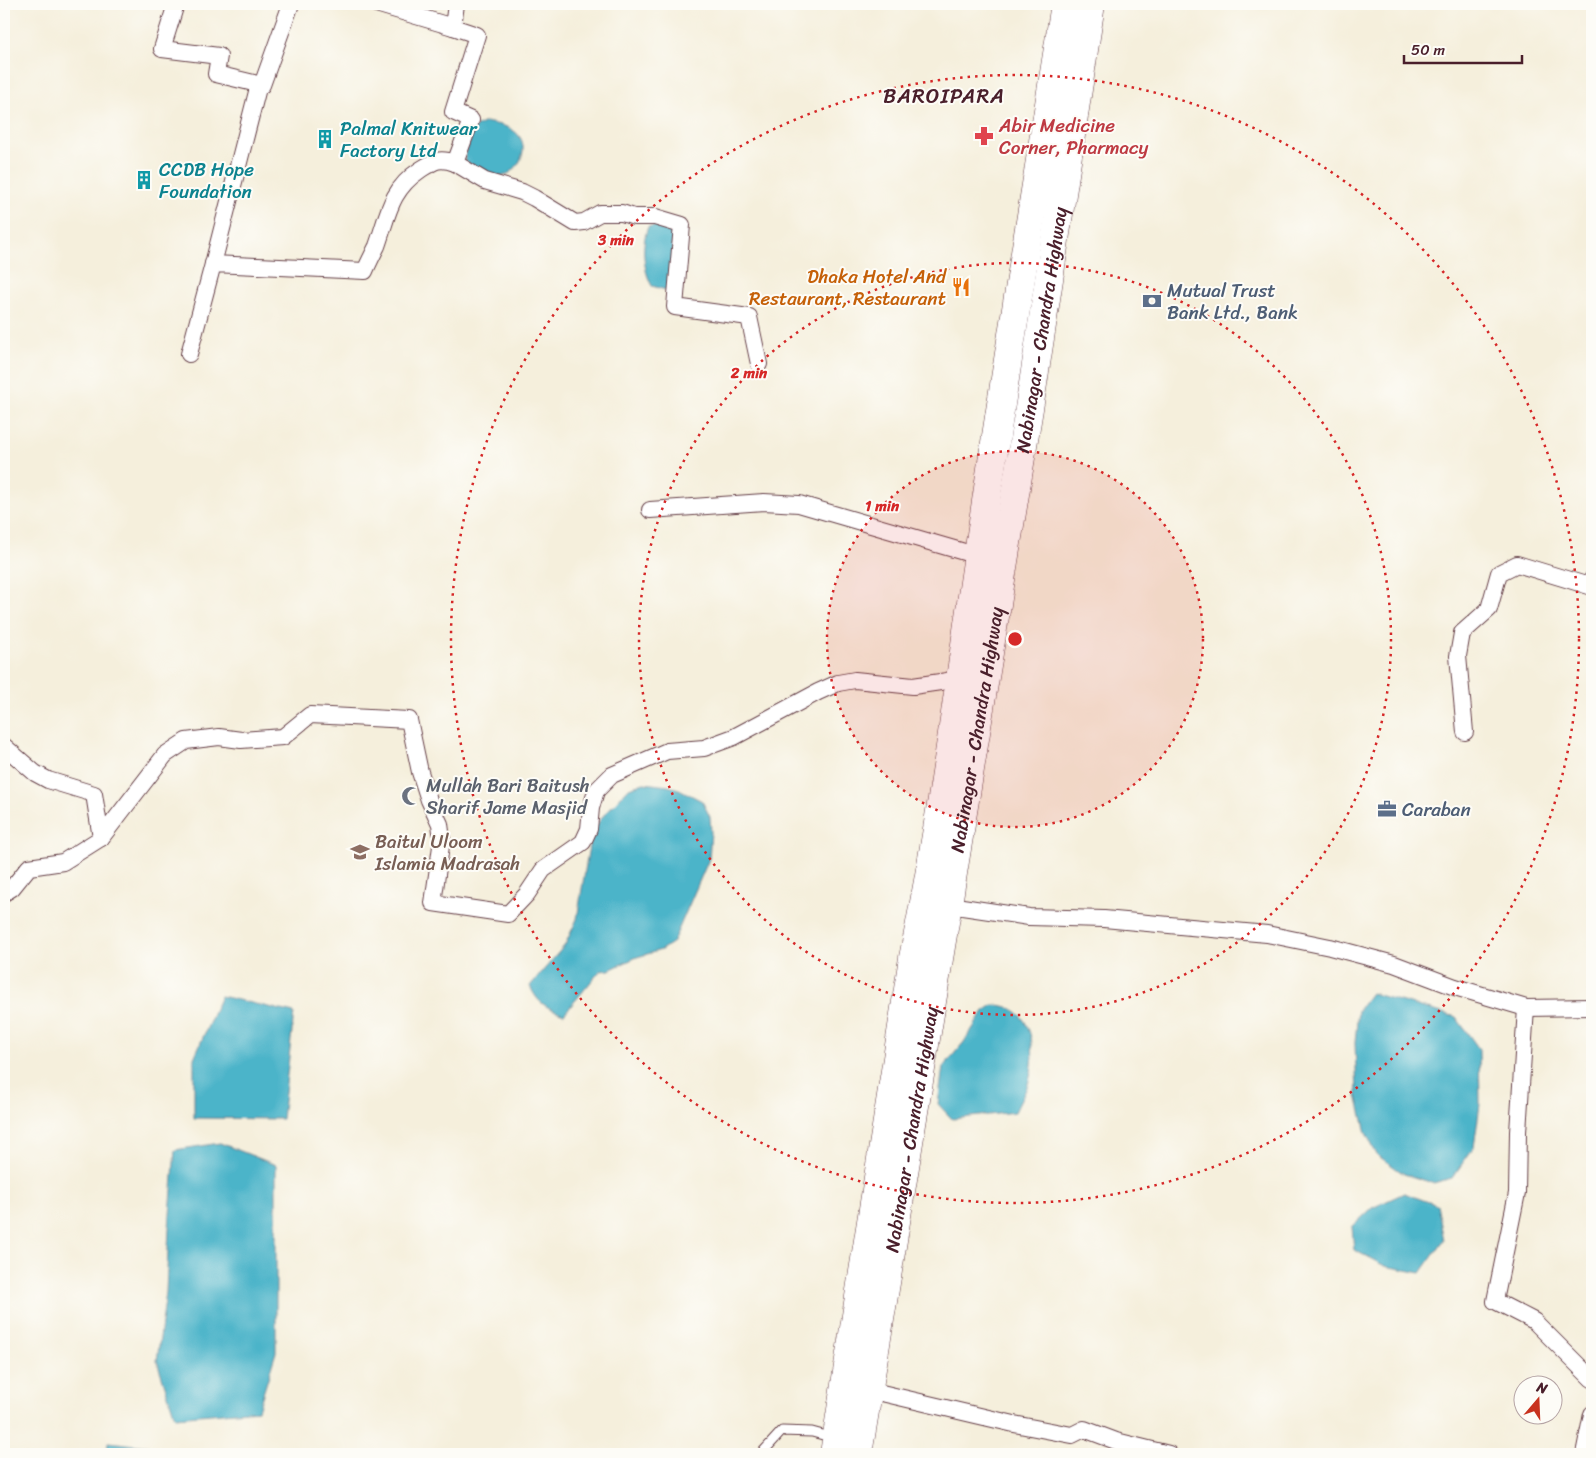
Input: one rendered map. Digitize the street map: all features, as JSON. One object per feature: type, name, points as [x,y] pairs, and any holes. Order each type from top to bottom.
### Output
[{"type":"highway","name":"Nabinagar - Chandra Highway","points":[[835,1446],[912,968],[961,679],[978,556],[1064,4]]},
{"type":"highway","name":"Nabinagar - Chandra Highway","points":[[858,1454],[1035,375],[1091,4]]},
{"type":"street","points":[[176,4],[162,49],[219,56],[216,74],[262,85],[291,4]]},
{"type":"street","points":[[376,4],[476,35],[453,112],[471,120],[455,163]]},
{"type":"street","points":[[452,27],[456,4]]},
{"type":"street","points":[[189,354],[259,84]]},
{"type":"street","points":[[213,264],[365,270],[376,246],[387,210],[404,181],[432,162],[444,159],[455,163],[485,181],[522,192],[575,223],[584,222],[600,213],[622,213],[634,217],[655,217],[682,225],[675,306],[749,316],[759,364]]},
{"type":"street","points":[[650,510],[764,502],[800,504],[978,556]]},
{"type":"street","points":[[1465,732],[1458,656],[1462,633],[1489,609],[1499,573],[1517,564],[1589,586],[1592,579]]},
{"type":"street","points":[[4,892],[12,888],[29,867],[63,862],[101,838],[165,755],[186,741],[219,737],[241,740],[283,738],[310,715],[409,720],[420,772],[429,800],[440,824],[442,839],[433,903],[508,914],[527,894],[543,870],[583,842],[589,829],[591,808],[596,791],[612,775],[667,751],[704,748],[734,736],[838,683],[855,680],[913,686],[961,679]]},
{"type":"street","points":[[4,746],[35,773],[48,780],[94,794],[101,838]]},
{"type":"street","points":[[948,905],[1029,917],[1104,919],[1267,934],[1330,946],[1394,964],[1455,987],[1526,1008],[1592,1007]]},
{"type":"street","points":[[1526,1008],[1518,1132],[1517,1193],[1495,1301],[1534,1321],[1592,1379]]},
{"type":"street","points":[[869,1390],[1014,1424],[1072,1435],[1084,1429],[1116,1441],[1169,1454]]},
{"type":"street","points":[[1584,1454],[1592,1414]]},
{"type":"lane","points":[[761,1454],[782,1431],[812,1432],[835,1446]]},
{"type":"water","points":[[485,122],[511,129],[520,137],[523,144],[521,160],[516,167],[503,176],[495,177],[488,175],[465,161],[465,153],[475,127]]},
{"type":"water","points":[[658,225],[671,229],[674,236],[670,287],[666,290],[652,286],[644,257],[644,241],[648,227]]},
{"type":"water","points":[[644,783],[679,789],[702,801],[710,817],[709,859],[673,942],[661,950],[637,957],[609,970],[600,971],[564,1014],[543,1004],[536,997],[530,986],[565,945],[577,919],[591,834],[602,817],[629,788]]},
{"type":"water","points":[[1371,993],[1456,1017],[1479,1049],[1480,1104],[1474,1147],[1452,1178],[1433,1183],[1404,1174],[1377,1155],[1366,1133],[1357,1095],[1355,1043],[1358,1010]]},
{"type":"water","points":[[221,996],[294,1013],[282,1119],[194,1118],[194,1058]]},
{"type":"water","points":[[993,1005],[1007,1007],[1017,1013],[1025,1021],[1030,1032],[1033,1058],[1028,1084],[1015,1112],[952,1119],[938,1104],[943,1067],[964,1042],[984,1011]]},
{"type":"water","points":[[220,1143],[276,1165],[276,1352],[258,1410],[175,1417],[157,1361],[166,1292],[175,1150]]},
{"type":"water","points":[[1404,1193],[1437,1205],[1444,1240],[1421,1273],[1385,1266],[1354,1250],[1352,1227],[1372,1208]]},
{"type":"water","points":[[108,1442],[147,1446],[178,1454],[107,1454]]},
{"type":"place","name":"Abir Medicine Corner, Pharmacy","points":[[984,136]]},
{"type":"place","name":"Palmal Knitwear Factory Ltd","points":[[325,139]]},
{"type":"place","name":"CCDB Hope Foundation","points":[[144,180]]},
{"type":"place","name":"Dhaka Hotel And Restaurant, Restaurant","points":[[961,287]]},
{"type":"place","name":"Mutual Trust Bank Ltd., Bank","points":[[1152,301]]},
{"type":"place","name":"Mullah Bari Baitush Sharif Jame Masjid","points":[[411,796]]},
{"type":"place","name":"Caraban","points":[[1387,809]]},
{"type":"place","name":"Baitul Uloom Islamia Madrasah","points":[[360,852]]},
{"type":"district","name":"BAROIPARA","points":[[944,96]]}]
